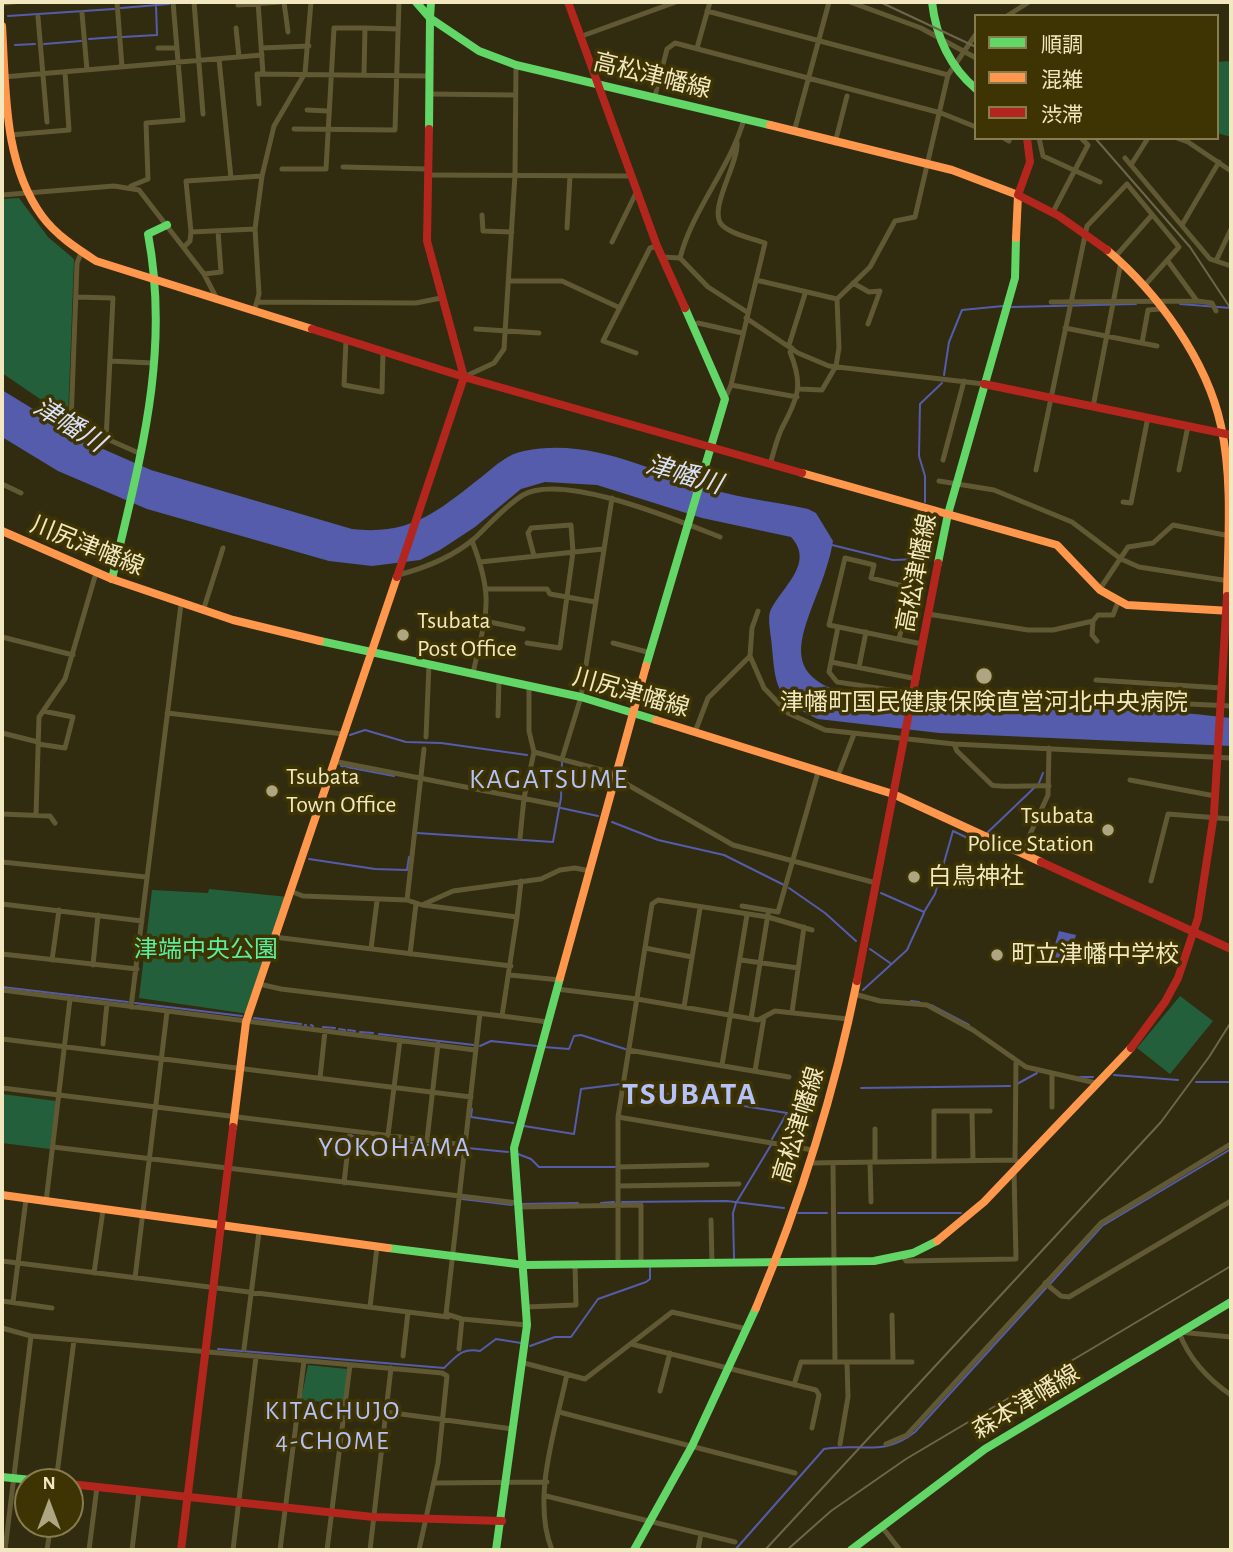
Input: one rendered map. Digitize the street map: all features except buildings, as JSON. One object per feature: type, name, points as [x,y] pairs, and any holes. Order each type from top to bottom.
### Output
[{"type":"street","points":[[2,3],[14,2]]},
{"type":"street","points":[[117,2],[122,67]]},
{"type":"street","points":[[2,195],[131,186],[148,179],[146,123],[183,120],[173,2]]},
{"type":"street","points":[[194,2],[203,114]]},
{"type":"street","points":[[258,2],[263,74]]},
{"type":"street","points":[[238,5],[282,2],[288,32]]},
{"type":"street","points":[[254,312],[257,302],[255,229],[262,176],[274,126],[305,73],[311,2]]},
{"type":"street","points":[[294,129],[395,130],[398,2]]},
{"type":"street","name":"高松津幡線","points":[[416,2],[430,18],[479,51],[516,65],[655,96],[927,164],[1018,195],[1017,266],[948,514],[854,994],[813,1150],[774,1264],[747,1329],[692,1446],[634,1550]]},
{"type":"street","points":[[181,1550],[246,1022],[464,377],[428,241],[431,2]]},
{"type":"street","points":[[568,2],[657,246],[725,399]]},
{"type":"street","points":[[649,2],[653,10]]},
{"type":"street","points":[[582,36],[676,2]]},
{"type":"street","points":[[697,48],[710,2]]},
{"type":"street","points":[[794,132],[829,2]]},
{"type":"street","points":[[850,2],[920,28],[974,57]]},
{"type":"street","points":[[932,2],[936,29],[945,53],[960,75],[974,87]]},
{"type":"street","points":[[1010,14],[1029,2]]},
{"type":"street","points":[[707,11],[948,75]]},
{"type":"street","points":[[82,13],[87,70]]},
{"type":"street","points":[[38,17],[47,122]]},
{"type":"street","points":[[2,26],[4,77],[14,161],[27,193],[52,228],[81,253],[157,282],[464,377],[1057,545],[1100,589],[1118,601],[1134,606],[1230,611]]},
{"type":"street","points":[[236,28],[239,57]]},
{"type":"street","points":[[282,169],[327,169],[334,28],[398,29]]},
{"type":"street","points":[[364,74],[365,28]]},
{"type":"street","points":[[800,389],[821,390],[836,366],[839,348],[837,299],[877,258],[895,221],[915,217],[948,75],[974,36]]},
{"type":"street","points":[[655,96],[667,49],[675,43],[941,113],[974,126]]},
{"type":"street","points":[[4,77],[239,57],[309,46]]},
{"type":"street","points":[[158,48],[177,48]]},
{"type":"street","points":[[219,59],[231,178]]},
{"type":"street","points":[[464,377],[481,371],[501,356],[506,331],[515,175],[516,65]]},
{"type":"street","points":[[10,135],[69,130],[65,72]]},
{"type":"street","points":[[259,104],[256,96],[257,74],[430,76]]},
{"type":"street","points":[[429,94],[515,95]]},
{"type":"street","points":[[835,143],[847,96]]},
{"type":"street","points":[[307,110],[328,111]]},
{"type":"street","points":[[680,258],[689,231],[737,142],[744,119]]},
{"type":"street","points":[[2,1195],[143,1217],[525,1265],[874,1261],[903,1256],[925,1248],[966,1219],[1148,1028],[1177,979],[1196,933],[1219,756],[1222,688],[1230,611],[1228,581],[1231,501],[1227,434],[1204,378],[1144,286],[1118,259],[1054,210],[1018,195],[1030,162],[1027,140]]},
{"type":"street","points":[[1039,140],[1043,156],[1100,182]]},
{"type":"street","points":[[1054,210],[1088,145],[1082,140]]},
{"type":"street","points":[[1131,165],[1147,140]]},
{"type":"street","points":[[1180,140],[1231,171]]},
{"type":"street","points":[[496,1550],[524,1363],[527,1325],[525,1265],[514,1148],[633,712],[690,525],[710,447],[731,385],[765,243],[725,228],[717,214],[736,160],[737,142]]},
{"type":"street","points":[[1125,158],[1210,259],[1231,266]]},
{"type":"street","points":[[1182,225],[1219,162]]},
{"type":"street","points":[[343,167],[515,175],[632,176]]},
{"type":"street","points":[[184,247],[190,241],[191,232],[187,181],[262,176]]},
{"type":"street","points":[[567,228],[569,176]]},
{"type":"street","points":[[1036,470],[1085,232],[1087,226],[1127,184],[1179,247],[1144,286]]},
{"type":"street","points":[[131,186],[139,190],[184,247],[204,274],[217,300]]},
{"type":"street","points":[[612,242],[637,191]]},
{"type":"street","points":[[482,215],[483,231],[512,232]]},
{"type":"street","points":[[1093,407],[1113,303],[1118,259],[1152,215]]},
{"type":"street","points":[[112,579],[140,456],[153,363],[157,282],[148,234],[167,225]]},
{"type":"street","points":[[191,232],[255,229]]},
{"type":"street","points":[[1216,261],[1231,229]]},
{"type":"street","points":[[204,274],[221,272],[218,231]]},
{"type":"street","points":[[636,353],[603,341],[650,248],[657,246]]},
{"type":"street","points":[[81,253],[77,263],[71,423],[140,456]]},
{"type":"street","points":[[662,257],[680,258],[708,287],[790,347],[836,366],[984,384],[1227,434]]},
{"type":"street","points":[[1167,260],[1197,301]]},
{"type":"street","points":[[755,280],[804,294],[837,299]]},
{"type":"street","points":[[510,281],[562,281],[620,309]]},
{"type":"street","points":[[853,283],[869,292],[880,291],[868,324]]},
{"type":"street","points":[[770,464],[784,425],[792,415],[800,389],[799,369],[790,347],[804,294]]},
{"type":"street","points":[[76,296],[113,298],[106,440]]},
{"type":"street","points":[[257,302],[416,303],[441,298]]},
{"type":"street","points":[[1051,302],[1157,304],[1197,301],[1214,308]]},
{"type":"street","points":[[1142,343],[1148,310],[1157,304]]},
{"type":"street","points":[[692,325],[698,323],[742,333]]},
{"type":"street","points":[[1065,328],[1157,345]]},
{"type":"street","points":[[476,329],[539,333]]},
{"type":"street","points":[[346,340],[344,385],[382,392],[383,352]]},
{"type":"street","points":[[110,361],[153,363]]},
{"type":"street","points":[[943,460],[964,381]]},
{"type":"street","points":[[731,385],[796,397]]},
{"type":"street","points":[[1123,502],[1131,503],[1148,417]]},
{"type":"street","points":[[1180,470],[1188,426]]},
{"type":"street","points":[[939,481],[994,490],[1072,522],[1121,559],[1139,568],[1228,581]]},
{"type":"street","points":[[2,484],[21,493]]},
{"type":"street","points":[[398,573],[419,570],[472,541],[526,494],[554,490],[612,498],[720,537]]},
{"type":"street","points":[[562,760],[581,697],[612,498]]},
{"type":"street","points":[[916,555],[923,507]]},
{"type":"street","points":[[527,643],[560,648],[573,552],[571,525],[531,528],[528,533],[534,556]]},
{"type":"street","points":[[1100,589],[1128,547],[1153,543],[1172,525],[1231,536]]},
{"type":"street","name":"川尻津幡線","points":[[2,531],[96,573],[203,611],[272,631],[581,697],[893,794],[1231,949]]},
{"type":"street","points":[[472,541],[487,589],[488,606],[472,674]]},
{"type":"street","points":[[203,611],[223,548]]},
{"type":"street","points":[[480,562],[603,549]]},
{"type":"street","points":[[899,639],[911,588],[871,578],[874,565],[845,558],[829,625],[922,644]]},
{"type":"street","points":[[36,815],[39,717],[65,680],[96,573]]},
{"type":"street","points":[[487,589],[547,589],[550,594],[595,602]]},
{"type":"street","points":[[1097,641],[1092,635],[1093,621],[1098,615],[1113,615],[1118,601]]},
{"type":"street","points":[[131,1007],[181,604]]},
{"type":"street","points":[[758,611],[752,628],[750,656],[764,688],[788,713],[825,730],[905,736],[954,744],[1231,758]]},
{"type":"street","points":[[928,614],[1028,630],[1053,630],[1093,621]]},
{"type":"street","points":[[485,621],[523,629]]},
{"type":"street","points":[[838,627],[830,677],[837,682],[937,697],[1063,698],[1231,706]]},
{"type":"street","points":[[859,667],[866,632]]},
{"type":"street","points":[[2,637],[73,655]]},
{"type":"street","points":[[613,643],[651,653]]},
{"type":"street","points":[[695,732],[708,698],[750,656]]},
{"type":"street","points":[[831,662],[917,679]]},
{"type":"street","points":[[426,737],[429,664]]},
{"type":"street","points":[[498,716],[499,679]]},
{"type":"street","points":[[1096,680],[1222,688]]},
{"type":"street","points":[[520,838],[524,798],[534,752],[529,731],[528,686]]},
{"type":"street","points":[[2,733],[65,748],[69,744],[73,718],[43,711]]},
{"type":"street","points":[[167,713],[343,734]]},
{"type":"street","points":[[837,778],[854,734]]},
{"type":"street","points":[[954,744],[957,751],[992,785],[999,788],[1014,784],[1049,786]]},
{"type":"street","points":[[1021,853],[1048,795],[1049,748]]},
{"type":"street","points":[[407,900],[424,749]]},
{"type":"street","points":[[534,752],[617,776],[733,845],[876,883]]},
{"type":"street","points":[[333,761],[557,805]]},
{"type":"street","points":[[618,1264],[618,1117],[652,904],[659,901],[747,915],[778,912],[795,862],[818,772]]},
{"type":"street","points":[[1130,780],[1214,796]]},
{"type":"street","points":[[2,814],[50,816],[55,823]]},
{"type":"street","points":[[1151,881],[1168,814],[1231,818]]},
{"type":"street","points":[[2,862],[146,877]]},
{"type":"street","points":[[419,905],[453,891],[541,878],[560,870],[575,868],[591,872]]},
{"type":"street","points":[[502,1016],[510,975],[521,881]]},
{"type":"street","points":[[290,891],[303,896],[377,901],[407,900],[419,905],[517,917]]},
{"type":"street","points":[[371,949],[377,901]]},
{"type":"street","points":[[2,904],[142,921]]},
{"type":"street","points":[[410,954],[419,905]]},
{"type":"street","points":[[742,906],[812,930]]},
{"type":"street","points":[[684,1007],[699,908]]},
{"type":"street","points":[[52,960],[59,910]]},
{"type":"street","points":[[751,1019],[768,914]]},
{"type":"street","points":[[93,965],[98,915]]},
{"type":"street","points":[[722,1066],[747,915]]},
{"type":"street","points":[[792,1012],[804,927]]},
{"type":"street","points":[[274,937],[511,966]]},
{"type":"street","points":[[645,948],[692,957]]},
{"type":"street","points":[[2,954],[136,969]]},
{"type":"street","points":[[741,960],[798,968]]},
{"type":"street","points":[[510,975],[751,1019],[764,1017],[775,1011],[848,1019]]},
{"type":"street","points":[[259,984],[548,1022]]},
{"type":"street","points":[[2,990],[246,1022],[476,1047]]},
{"type":"street","points":[[854,994],[880,1001],[927,1005],[974,1030],[1026,1067],[1096,1083]]},
{"type":"street","points":[[46,1202],[70,999]]},
{"type":"street","points":[[103,1045],[107,1003]]},
{"type":"street","points":[[135,1278],[167,1012]]},
{"type":"street","points":[[447,1317],[451,1256],[480,1013]]},
{"type":"street","points":[[755,1071],[764,1017]]},
{"type":"street","points":[[320,1078],[325,1031]]},
{"type":"street","points":[[2,1039],[471,1097]]},
{"type":"street","points":[[388,1135],[400,1040]]},
{"type":"street","points":[[427,1140],[438,1044]]},
{"type":"street","points":[[628,1051],[789,1077]]},
{"type":"street","points":[[903,1256],[906,1261],[1016,1259],[1016,1060]]},
{"type":"street","points":[[1052,1074],[1052,1107]]},
{"type":"street","points":[[2,1088],[465,1145]]},
{"type":"street","points":[[934,1161],[934,1111],[990,1111]]},
{"type":"street","points":[[972,1112],[973,1161]]},
{"type":"street","points":[[618,1117],[813,1150]]},
{"type":"street","points":[[871,1202],[875,1129]]},
{"type":"street","points":[[344,1183],[350,1131]]},
{"type":"street","points":[[886,1444],[907,1435],[1101,1223],[1231,1144]]},
{"type":"street","points":[[53,1147],[518,1205],[641,1205],[642,1264]]},
{"type":"street","points":[[809,1163],[973,1161],[1016,1164]]},
{"type":"street","points":[[833,1163],[835,1362]]},
{"type":"street","points":[[618,1167],[706,1165]]},
{"type":"street","points":[[618,1186],[739,1184]]},
{"type":"street","points":[[13,1303],[26,1199]]},
{"type":"street","points":[[1047,1285],[1061,1296],[1069,1297],[1231,1201]]},
{"type":"street","points":[[94,1273],[103,1210]]},
{"type":"street","points":[[711,1220],[712,1264]]},
{"type":"street","points":[[244,1349],[259,1232]]},
{"type":"street","points":[[370,1307],[377,1247]]},
{"type":"street","points":[[2,1261],[213,1289],[527,1325]]},
{"type":"street","points":[[526,1307],[576,1305],[575,1264]]},
{"type":"street","points":[[2,1301],[52,1308]]},
{"type":"street","name":"森本津幡線","points":[[851,1550],[985,1449],[1231,1302]]},
{"type":"street","points":[[403,1356],[408,1312]]},
{"type":"street","points":[[524,1363],[585,1379],[672,1312],[747,1329]]},
{"type":"street","points":[[892,1315],[893,1362]]},
{"type":"street","points":[[459,1349],[461,1319]]},
{"type":"street","points":[[2,1328],[32,1336],[391,1368],[447,1376],[434,1483],[419,1550]]},
{"type":"street","points":[[1231,1337],[1179,1332],[1184,1346],[1214,1384],[1231,1395]]},
{"type":"street","points":[[15,1468],[32,1336]]},
{"type":"street","points":[[55,1468],[74,1340]]},
{"type":"street","points":[[631,1344],[816,1390],[819,1395],[812,1428]]},
{"type":"street","points":[[660,1391],[670,1353]]},
{"type":"street","points":[[233,1550],[256,1357]]},
{"type":"street","points":[[280,1550],[304,1361]]},
{"type":"street","points":[[794,1385],[802,1362],[912,1362]]},
{"type":"street","points":[[840,1444],[848,1397],[847,1362]]},
{"type":"street","points":[[327,1550],[350,1365]]},
{"type":"street","points":[[370,1550],[391,1368]]},
{"type":"street","points":[[552,1550],[545,1533],[547,1482],[567,1374]]},
{"type":"street","points":[[386,1412],[443,1417],[464,1424],[513,1429]]},
{"type":"street","points":[[559,1412],[795,1474]]},
{"type":"street","points":[[2,1477],[14,1478],[5,1550]]},
{"type":"street","points":[[434,1483],[547,1482]]},
{"type":"street","points":[[84,1486],[373,1517],[502,1521]]},
{"type":"street","points":[[89,1550],[97,1487]]},
{"type":"street","points":[[132,1550],[139,1492]]},
{"type":"street","points":[[546,1496],[735,1542]]},
{"type":"street","points":[[882,1527],[900,1550]]},
{"type":"street","points":[[698,1550],[701,1534]]},
{"type":"green space","points":[[1231,61],[1231,137],[1219,134],[1219,62]]},
{"type":"green space","points":[[19,198],[48,237],[74,259],[68,418],[2,373],[2,199]]},
{"type":"green space","name":"津端中央公園","points":[[209,889],[288,897],[249,1014],[139,998],[152,890],[208,893]]},
{"type":"green space","points":[[1180,996],[1213,1021],[1170,1074],[1137,1048]]},
{"type":"green space","points":[[2,1094],[56,1101],[50,1149],[2,1143]]},
{"type":"green space","points":[[308,1365],[347,1369],[344,1404],[301,1400]]},
{"type":"water","points":[[2,390],[87,442],[151,470],[352,529],[392,528],[424,518],[507,457],[518,452],[549,448],[597,452],[725,493],[808,509],[816,513],[833,541],[802,641],[802,661],[812,677],[835,689],[872,698],[1231,718],[1231,746],[939,733],[818,719],[792,704],[784,696],[779,688],[774,667],[769,614],[798,566],[798,547],[791,537],[702,518],[597,485],[545,482],[521,489],[475,527],[420,560],[372,566],[329,561],[147,509],[58,471],[2,437]]},
{"type":"water","points":[[1059,931],[1076,935],[1069,962],[1051,957]]},
{"type":"waterway","points":[[121,8],[169,4]]},
{"type":"waterway","points":[[122,37],[157,35],[156,5]]},
{"type":"waterway","points":[[8,16],[114,9]]},
{"type":"waterway","points":[[89,39],[117,37]]},
{"type":"waterway","points":[[44,44],[81,41]]},
{"type":"waterway","points":[[15,45],[35,44]]},
{"type":"waterway","points":[[1012,307],[1136,304]]},
{"type":"waterway","points":[[1180,304],[1231,308]]},
{"type":"waterway","points":[[944,375],[949,342],[962,310],[1003,306]]},
{"type":"waterway","points":[[925,502],[925,476],[919,456],[920,404],[942,383]]},
{"type":"waterway","points":[[832,545],[893,560],[920,559],[925,512]]},
{"type":"waterway","points":[[350,735],[365,730],[406,742],[441,743],[527,755]]},
{"type":"waterway","points":[[417,833],[553,842],[561,798],[562,762]]},
{"type":"waterway","points":[[341,766],[394,776]]},
{"type":"waterway","points":[[1039,783],[1043,773]]},
{"type":"waterway","points":[[987,833],[1034,788]]},
{"type":"waterway","points":[[561,808],[598,816]]},
{"type":"waterway","points":[[612,822],[658,840],[724,855],[784,885]]},
{"type":"waterway","points":[[881,893],[924,912],[935,894],[953,831],[980,844],[981,841]]},
{"type":"waterway","points":[[309,859],[375,869],[407,870],[409,857]]},
{"type":"waterway","points":[[789,888],[825,913],[856,941]]},
{"type":"waterway","points":[[863,990],[907,950],[924,913]]},
{"type":"waterway","points":[[870,949],[890,963]]},
{"type":"waterway","points":[[2,987],[128,1002]]},
{"type":"waterway","points":[[911,1001],[919,1002]]},
{"type":"waterway","points":[[135,1003],[242,1016]]},
{"type":"waterway","points":[[931,1005],[969,1025]]},
{"type":"waterway","points":[[254,1018],[301,1024]]},
{"type":"waterway","points":[[323,1027],[335,1028]]},
{"type":"waterway","points":[[339,1029],[345,1030]]},
{"type":"waterway","points":[[348,1030],[355,1031]]},
{"type":"waterway","points":[[360,1032],[373,1033]]},
{"type":"waterway","points":[[379,1034],[474,1045]]},
{"type":"waterway","points":[[544,1047],[569,1049],[574,1036],[581,1035],[625,1049]]},
{"type":"waterway","points":[[480,1046],[491,1041],[537,1046]]},
{"type":"waterway","points":[[1017,1084],[1037,1073]]},
{"type":"waterway","points":[[1114,1075],[1178,1080]]},
{"type":"waterway","points":[[1080,1077],[1093,1077]]},
{"type":"waterway","points":[[1196,1082],[1231,1082]]},
{"type":"waterway","points":[[524,1126],[574,1134],[581,1089],[621,1084]]},
{"type":"waterway","points":[[861,1088],[1010,1086]]},
{"type":"waterway","points":[[626,1087],[787,1113],[772,1139]]},
{"type":"waterway","points":[[472,1109],[471,1117],[513,1123]]},
{"type":"waterway","points":[[352,1136],[438,1146]]},
{"type":"waterway","points":[[734,1258],[733,1213],[736,1203],[771,1145]]},
{"type":"waterway","points":[[467,1148],[508,1152]]},
{"type":"waterway","points":[[1050,1284],[1102,1226],[1231,1149]]},
{"type":"waterway","points":[[518,1154],[531,1159],[539,1167],[615,1167]]},
{"type":"waterway","points":[[462,1199],[512,1205]]},
{"type":"waterway","points":[[622,1202],[727,1201],[784,1208]]},
{"type":"waterway","points":[[601,1203],[614,1202]]},
{"type":"waterway","points":[[522,1204],[578,1203]]},
{"type":"waterway","points":[[798,1213],[827,1213]]},
{"type":"waterway","points":[[838,1213],[961,1213]]},
{"type":"waterway","points":[[530,1346],[555,1337],[571,1337],[598,1299],[646,1282],[650,1279],[650,1268]]},
{"type":"waterway","points":[[735,1550],[824,1449],[892,1445],[915,1432],[1046,1288]]},
{"type":"waterway","points":[[218,1349],[444,1368],[460,1354],[468,1350],[480,1351],[496,1339],[521,1343]]},
{"type":"railway","points":[[880,2],[974,46]]},
{"type":"railway","points":[[1097,140],[1190,247],[1231,309]]},
{"type":"railway","points":[[765,1550],[1161,1122],[1231,1022]]},
{"type":"railway","points":[[787,1550],[831,1511],[906,1459],[1231,1266]]},
{"type":"traffic: fast","points":[[416,2],[430,18],[429,129]]},
{"type":"traffic: fast","points":[[431,2],[430,18],[479,51],[516,65],[770,125]]},
{"type":"traffic: fast","points":[[932,2],[945,50],[958,71],[974,87]]},
{"type":"traffic: fast","points":[[112,579],[141,450],[154,365],[156,322],[148,234],[167,225]]},
{"type":"traffic: fast","points":[[938,563],[948,514],[1015,278],[1016,238]]},
{"type":"traffic: fast","points":[[646,666],[725,399],[685,308]]},
{"type":"traffic: fast","points":[[320,641],[581,697],[656,720]]},
{"type":"traffic: fast","points":[[496,1550],[527,1325],[514,1148],[560,978]]},
{"type":"traffic: fast","points":[[388,1248],[525,1265],[874,1261],[913,1253],[937,1241]]},
{"type":"traffic: fast","points":[[851,1550],[985,1449],[1231,1302]]},
{"type":"traffic: fast","points":[[634,1550],[692,1446],[756,1308]]},
{"type":"traffic: fast","points":[[2,1477],[14,1478]]},
{"type":"traffic: slow","points":[[2,26],[6,100],[13,149],[29,195],[54,229],[96,261],[312,329]]},
{"type":"traffic: slow","points":[[770,125],[952,170],[1018,195],[1016,238]]},
{"type":"traffic: slow","points":[[1107,250],[1144,286],[1177,329],[1192,352],[1214,401],[1221,426],[1227,468],[1227,596]]},
{"type":"traffic: slow","points":[[802,473],[1057,545],[1100,590],[1127,605],[1231,611]]},
{"type":"traffic: slow","points":[[2,531],[112,579],[233,620],[320,641]]},
{"type":"traffic: slow","points":[[233,1127],[246,1022],[397,577]]},
{"type":"traffic: slow","points":[[560,978],[646,666]]},
{"type":"traffic: slow","points":[[656,720],[893,794],[1041,862]]},
{"type":"traffic: slow","points":[[756,1308],[787,1229],[814,1147],[838,1064],[857,981]]},
{"type":"traffic: slow","points":[[937,1241],[984,1202],[1131,1048]]},
{"type":"traffic: slow","points":[[2,1195],[388,1248]]},
{"type":"traffic: jam","points":[[568,2],[657,246],[685,308]]},
{"type":"traffic: jam","points":[[397,577],[464,377],[427,241],[429,129]]},
{"type":"traffic: jam","points":[[1027,140],[1030,162],[1018,195],[1059,216],[1107,250]]},
{"type":"traffic: jam","points":[[312,329],[464,377],[802,473]]},
{"type":"traffic: jam","points":[[984,384],[1231,435]]},
{"type":"traffic: jam","points":[[857,981],[938,563]]},
{"type":"traffic: jam","points":[[1131,1048],[1165,1002],[1178,978],[1198,918],[1214,814],[1227,596]]},
{"type":"traffic: jam","points":[[1041,862],[1231,949]]},
{"type":"traffic: jam","points":[[181,1550],[233,1127]]},
{"type":"traffic: jam","points":[[84,1486],[373,1517],[502,1521]]},
{"type":"place","name":"Tsubata Post Office","points":[[403,635]]},
{"type":"place","name":"津幡町国民健康保険直営河北中央病院","points":[[984,676]]},
{"type":"place","name":"Tsubata Town Office","points":[[272,791]]},
{"type":"place","name":"Tsubata Police Station","points":[[1108,830]]},
{"type":"place","name":"白鳥神社","points":[[914,877]]},
{"type":"place","name":"町立津幡中学校","points":[[997,955]]},
{"type":"district","name":"KAGATSUME","points":[[549,780]]},
{"type":"district","name":"TSUBATA","points":[[690,1094]]},
{"type":"district","name":"YOKOHAMA","points":[[395,1148]]},
{"type":"district","name":"KITACHUJO 4-CHOME","points":[[333,1426]]},
{"type":"water label","name":"津幡川","points":[[69,425]]},
{"type":"water label","name":"津幡川","points":[[684,475]]}]
